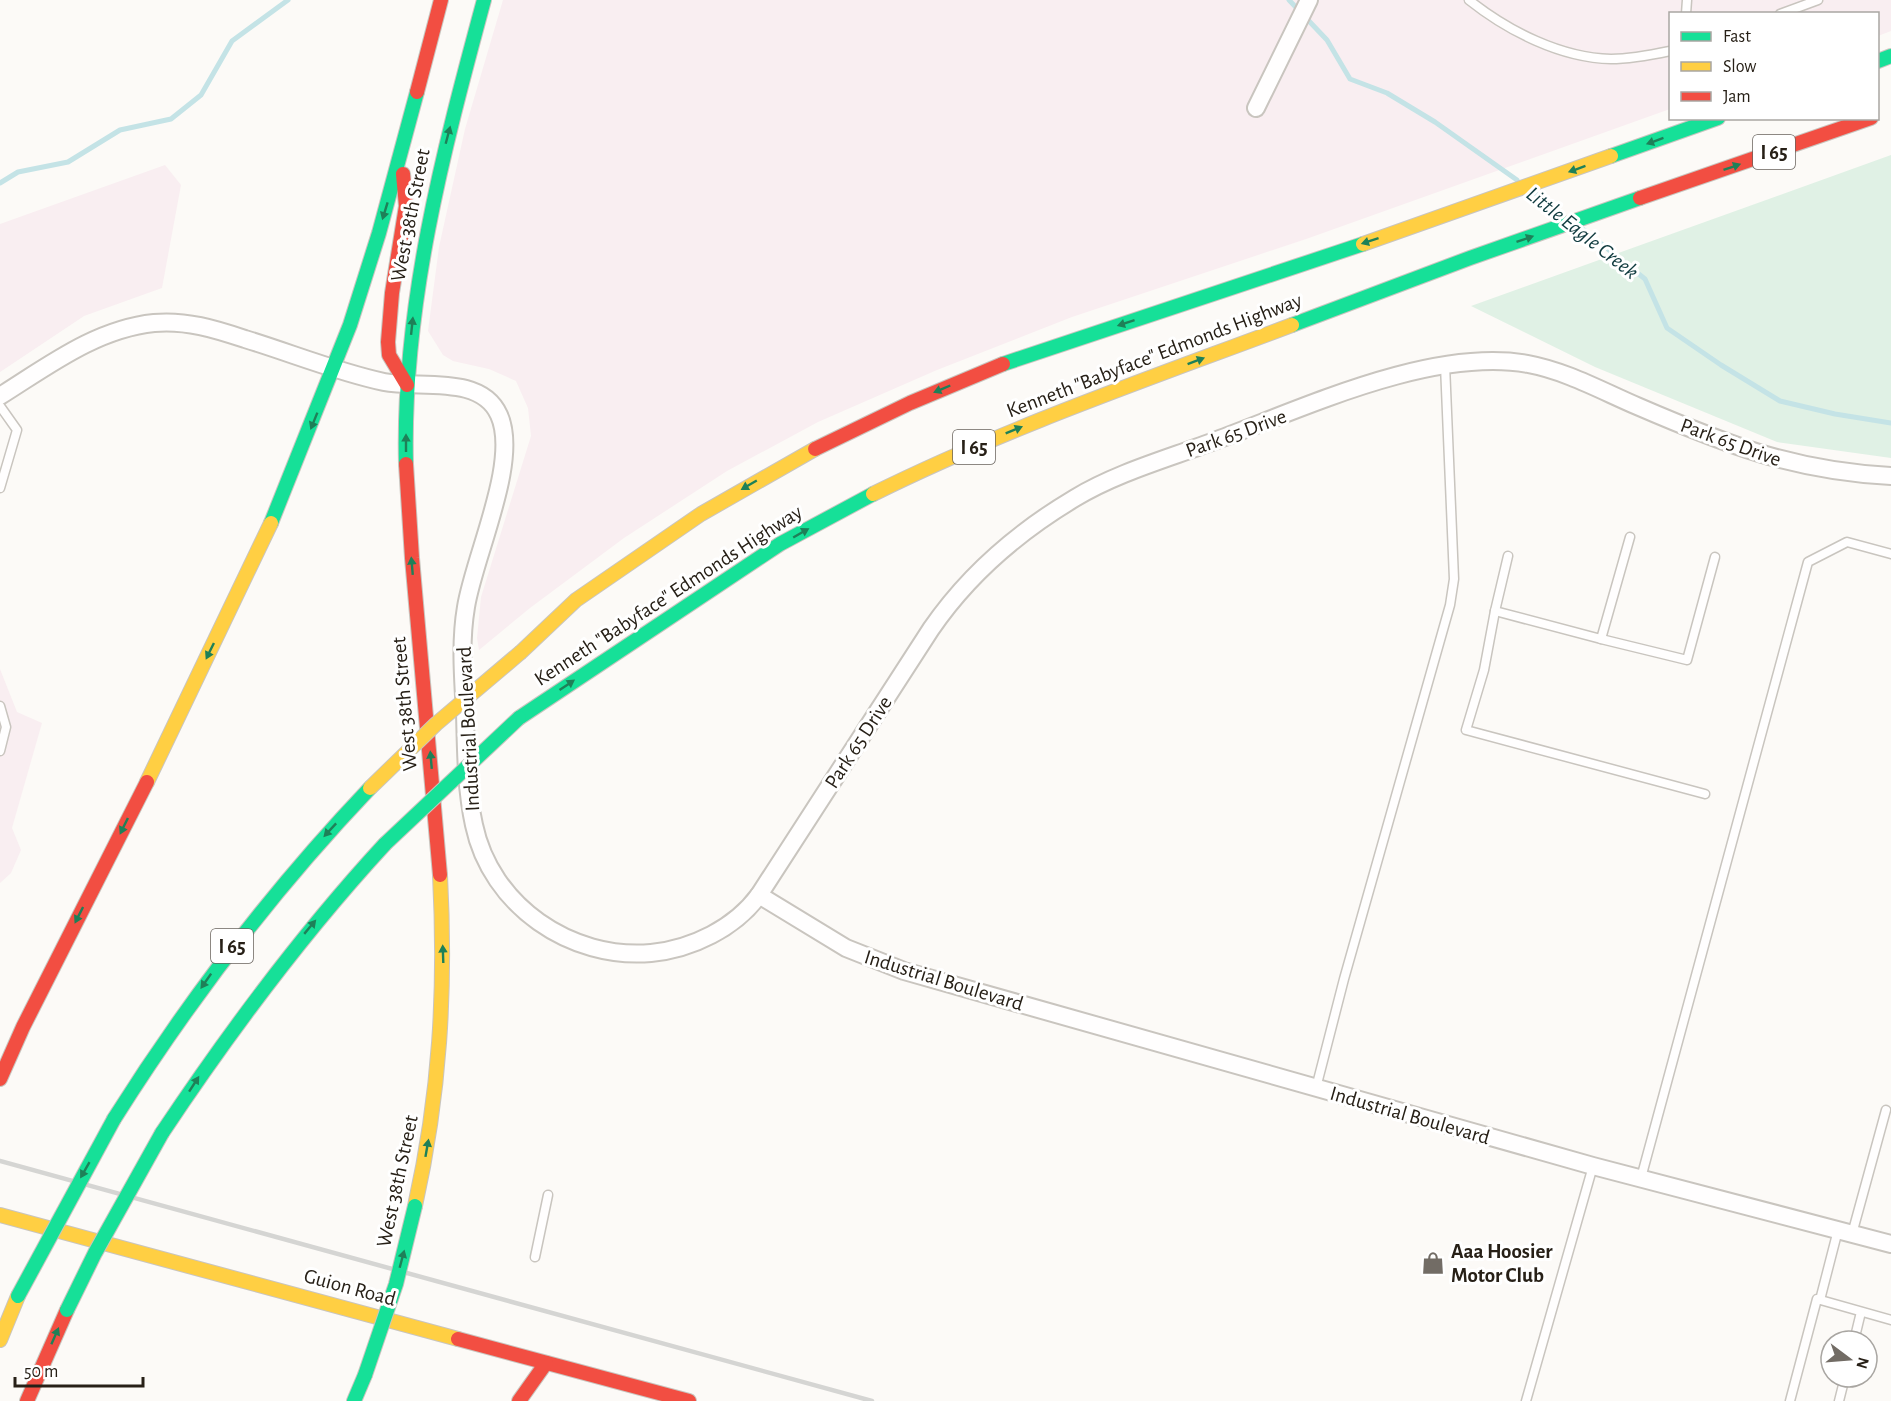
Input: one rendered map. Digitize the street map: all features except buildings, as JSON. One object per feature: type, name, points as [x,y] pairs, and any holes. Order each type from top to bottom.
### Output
[{"type":"main road","name":"West 38th Street","points":[[0,1079],[235,599],[291,476],[335,367],[401,155],[441,0]]},
{"type":"main road","name":"West 38th Street","points":[[354,1401],[393,1292],[415,1206],[433,1115],[442,1019],[444,971],[438,842],[411,546],[406,458],[407,385],[416,292],[428,221],[484,0]]},
{"type":"main road","name":"Kenneth \"Babyface\" Edmonds Highway","points":[[0,1340],[18,1296],[64,1207],[114,1119],[167,1038],[240,936],[312,849],[370,788],[436,724],[576,600],[668,536],[757,480],[859,426],[1001,365],[1426,223],[1712,120]]},
{"type":"main road","name":"Kenneth \"Babyface\" Edmonds Highway","points":[[27,1401],[94,1253],[162,1133],[231,1028],[279,964],[331,901],[385,844],[519,718],[682,607],[780,544],[905,477],[1029,424],[1470,258],[1867,120]]},
{"type":"main road","points":[[401,155],[406,206],[392,293],[388,342],[389,355],[407,385]]},
{"type":"main road","name":"Guion Road","points":[[0,1215],[689,1401]]},
{"type":"main road","points":[[0,1324],[18,1296]]},
{"type":"main road","points":[[519,1401],[546,1363]]},
{"type":"street","points":[[1256,108],[1310,0]]},
{"type":"street","name":"Industrial Boulevard","points":[[0,396],[98,337],[153,323],[186,324],[210,328],[382,381],[473,391],[483,396],[498,411],[503,430],[504,462],[470,584],[463,642],[470,799],[478,842],[497,879],[530,916],[556,934],[586,946],[626,954],[656,952],[696,942],[731,922],[759,895],[832,940],[888,966],[1593,1166],[1891,1244]]},
{"type":"street","name":"Park 65 Drive","points":[[759,895],[940,616],[961,590],[1013,540],[1078,496],[1121,476],[1358,388],[1403,374],[1445,365],[1505,362],[1535,365],[1756,454],[1818,469],[1891,476]]},
{"type":"lane","points":[[1469,0],[1515,31],[1561,50],[1610,59],[1669,51]]},
{"type":"lane","points":[[1785,12],[1818,0]]},
{"type":"lane","points":[[1316,1088],[1344,979],[1450,605],[1454,579],[1445,365]]},
{"type":"lane","points":[[0,405],[17,430],[0,488]]},
{"type":"lane","points":[[1601,639],[1630,537]]},
{"type":"lane","points":[[1641,1178],[1808,562],[1847,542],[1891,554]]},
{"type":"lane","points":[[1508,556],[1484,670],[1466,730],[1706,794]]},
{"type":"lane","points":[[1496,611],[1688,660],[1715,557]]},
{"type":"lane","points":[[0,706],[6,728],[0,751]]},
{"type":"lane","points":[[1820,1300],[1886,1110]]},
{"type":"lane","points":[[1526,1401],[1593,1166]]},
{"type":"lane","points":[[536,1257],[548,1196]]},
{"type":"lane","points":[[1790,1401],[1816,1299],[1891,1320]]},
{"type":"lane","points":[[1857,1329],[1861,1312]]},
{"type":"shaded area","points":[[503,0],[1891,0],[1891,31],[1879,36],[1879,12],[1669,12],[1669,109],[1309,238],[1072,317],[937,370],[818,422],[727,471],[624,538],[530,608],[479,650],[477,638],[481,597],[531,436],[528,408],[516,381],[489,369],[453,361],[443,355],[428,331],[439,247],[465,129]]},
{"type":"shaded area","points":[[165,165],[181,185],[162,288],[84,316],[0,372],[0,224]]},
{"type":"shaded area","points":[[0,669],[17,712],[42,723],[12,828],[21,850],[11,873],[0,883]]},
{"type":"green space","points":[[1891,155],[1891,458],[1777,442],[1595,367],[1471,306]]},
{"type":"waterway","name":"Little Eagle Creek","points":[[0,183],[18,172],[68,162],[120,130],[171,119],[201,95],[232,41],[288,0]]},
{"type":"waterway","name":"Little Eagle Creek","points":[[1289,0],[1327,40],[1350,79],[1387,93],[1435,122],[1517,180]]},
{"type":"waterway","name":"Little Eagle Creek","points":[[1536,194],[1562,214]]},
{"type":"waterway","name":"Little Eagle Creek","points":[[1584,230],[1645,279],[1667,328],[1721,365],[1780,401],[1835,414],[1891,423]]},
{"type":"railway","points":[[0,1161],[872,1401]]},
{"type":"traffic: fast","points":[[406,464],[411,346],[418,288],[440,172],[484,0]]},
{"type":"traffic: fast","points":[[1879,61],[1891,56]]},
{"type":"traffic: fast","points":[[271,523],[350,325],[379,233],[417,92]]},
{"type":"traffic: fast","points":[[1611,156],[1712,120]]},
{"type":"traffic: fast","points":[[1292,325],[1470,258],[1640,198]]},
{"type":"traffic: fast","points":[[1003,364],[1363,244]]},
{"type":"traffic: fast","points":[[519,718],[780,544],[873,494]]},
{"type":"traffic: fast","points":[[385,844],[519,718]]},
{"type":"traffic: fast","points":[[114,1119],[172,1031],[234,947],[300,866],[370,788]]},
{"type":"traffic: fast","points":[[162,1133],[268,984],[354,878],[385,844]]},
{"type":"traffic: fast","points":[[18,1296],[114,1119]]},
{"type":"traffic: fast","points":[[67,1310],[95,1253],[162,1133]]},
{"type":"traffic: fast","points":[[365,1375],[396,1284],[415,1206]]},
{"type":"traffic: fast","points":[[354,1401],[365,1375]]},
{"type":"traffic: slow","points":[[1363,244],[1611,156]]},
{"type":"traffic: slow","points":[[873,494],[1028,425],[1292,325]]},
{"type":"traffic: slow","points":[[521,652],[576,600],[701,514],[815,449]]},
{"type":"traffic: slow","points":[[147,782],[271,523]]},
{"type":"traffic: slow","points":[[370,788],[436,724],[521,652]]},
{"type":"traffic: slow","points":[[415,1206],[430,1123],[439,1042],[442,959],[440,875]]},
{"type":"traffic: slow","points":[[0,1215],[458,1339]]},
{"type":"traffic: slow","points":[[0,1340],[18,1296]]},
{"type":"traffic: jam","points":[[417,92],[441,0]]},
{"type":"traffic: jam","points":[[1640,198],[1865,120]]},
{"type":"traffic: jam","points":[[403,174],[406,206],[392,293],[388,342],[389,355],[407,385]]},
{"type":"traffic: jam","points":[[815,449],[910,403],[1003,364]]},
{"type":"traffic: jam","points":[[406,464],[440,875]]},
{"type":"traffic: jam","points":[[0,1079],[23,1027],[147,782]]},
{"type":"traffic: jam","points":[[27,1401],[67,1310]]},
{"type":"traffic: jam","points":[[458,1339],[689,1401]]},
{"type":"traffic: jam","points":[[519,1401],[546,1363]]},
{"type":"place","name":"Aaa Hoosier Motor Club","points":[[1433,1263]]}]
